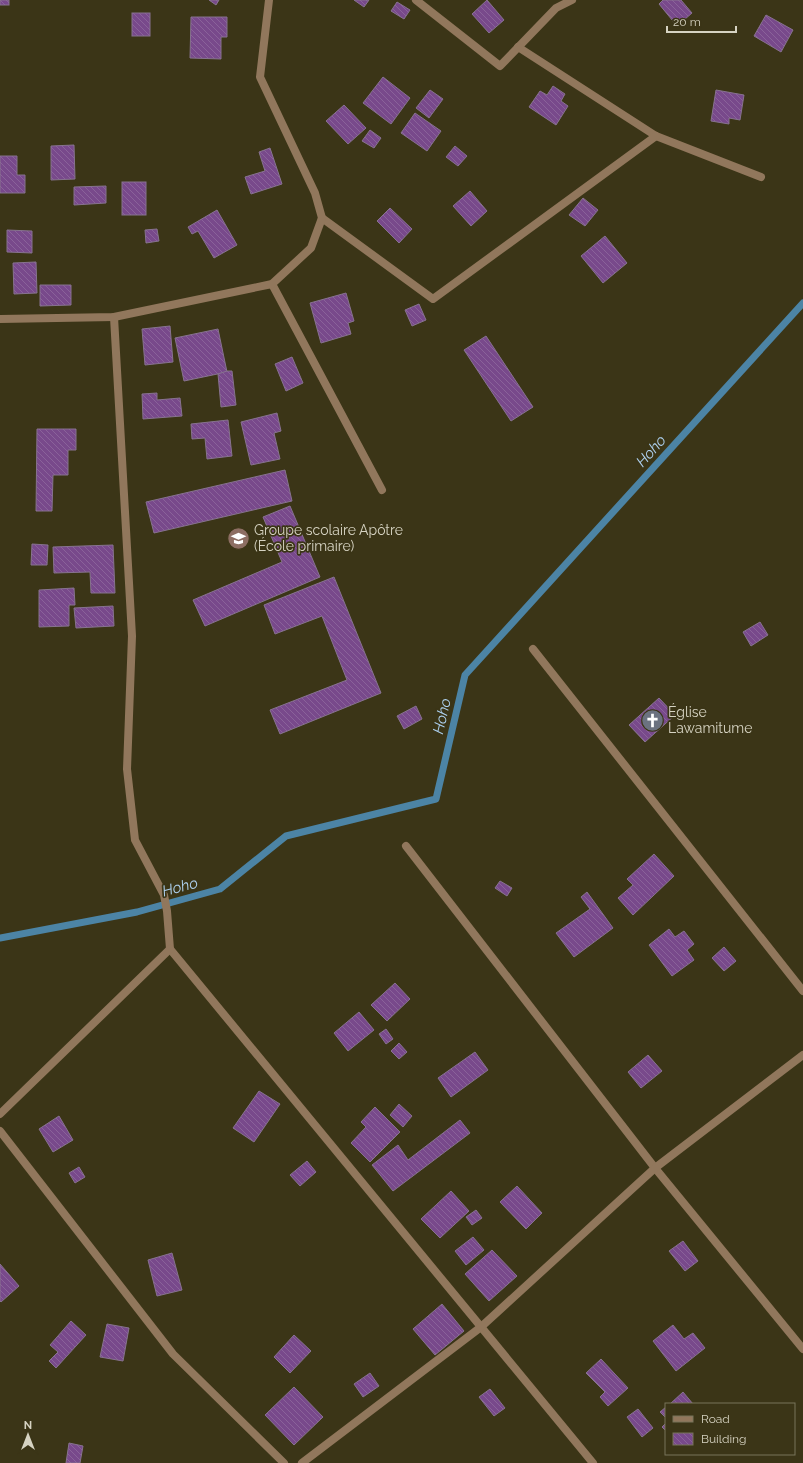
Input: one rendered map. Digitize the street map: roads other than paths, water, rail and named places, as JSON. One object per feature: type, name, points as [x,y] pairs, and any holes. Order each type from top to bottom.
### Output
[{"type":"street","points":[[0,319],[114,317],[272,284],[311,248],[322,218],[315,194],[260,77],[268,0]]},
{"type":"street","points":[[416,0],[500,66],[556,8],[572,0]]},
{"type":"street","points":[[518,47],[656,136],[762,177]]},
{"type":"street","points":[[322,218],[433,299],[656,136]]},
{"type":"street","points":[[272,284],[382,490]]},
{"type":"street","points":[[114,317],[132,636],[126,769],[135,840],[164,895],[170,948],[593,1463]]},
{"type":"street","points":[[533,649],[803,991]]},
{"type":"street","points":[[406,846],[655,1168],[803,1348]]},
{"type":"street","points":[[0,1114],[170,948]]},
{"type":"street","points":[[302,1463],[481,1327],[655,1168],[803,1055]]},
{"type":"street","points":[[0,1131],[173,1354],[284,1463]]},
{"type":"waterway","name":"Hoho","points":[[0,938],[137,912],[220,889],[286,836],[436,799],[465,675],[803,303]]},
{"type":"place","name":"Groupe scolaire Apôtre (École primaire)","points":[[239,538]]},
{"type":"place","name":"Église Lawamitume","points":[[652,720]]}]
